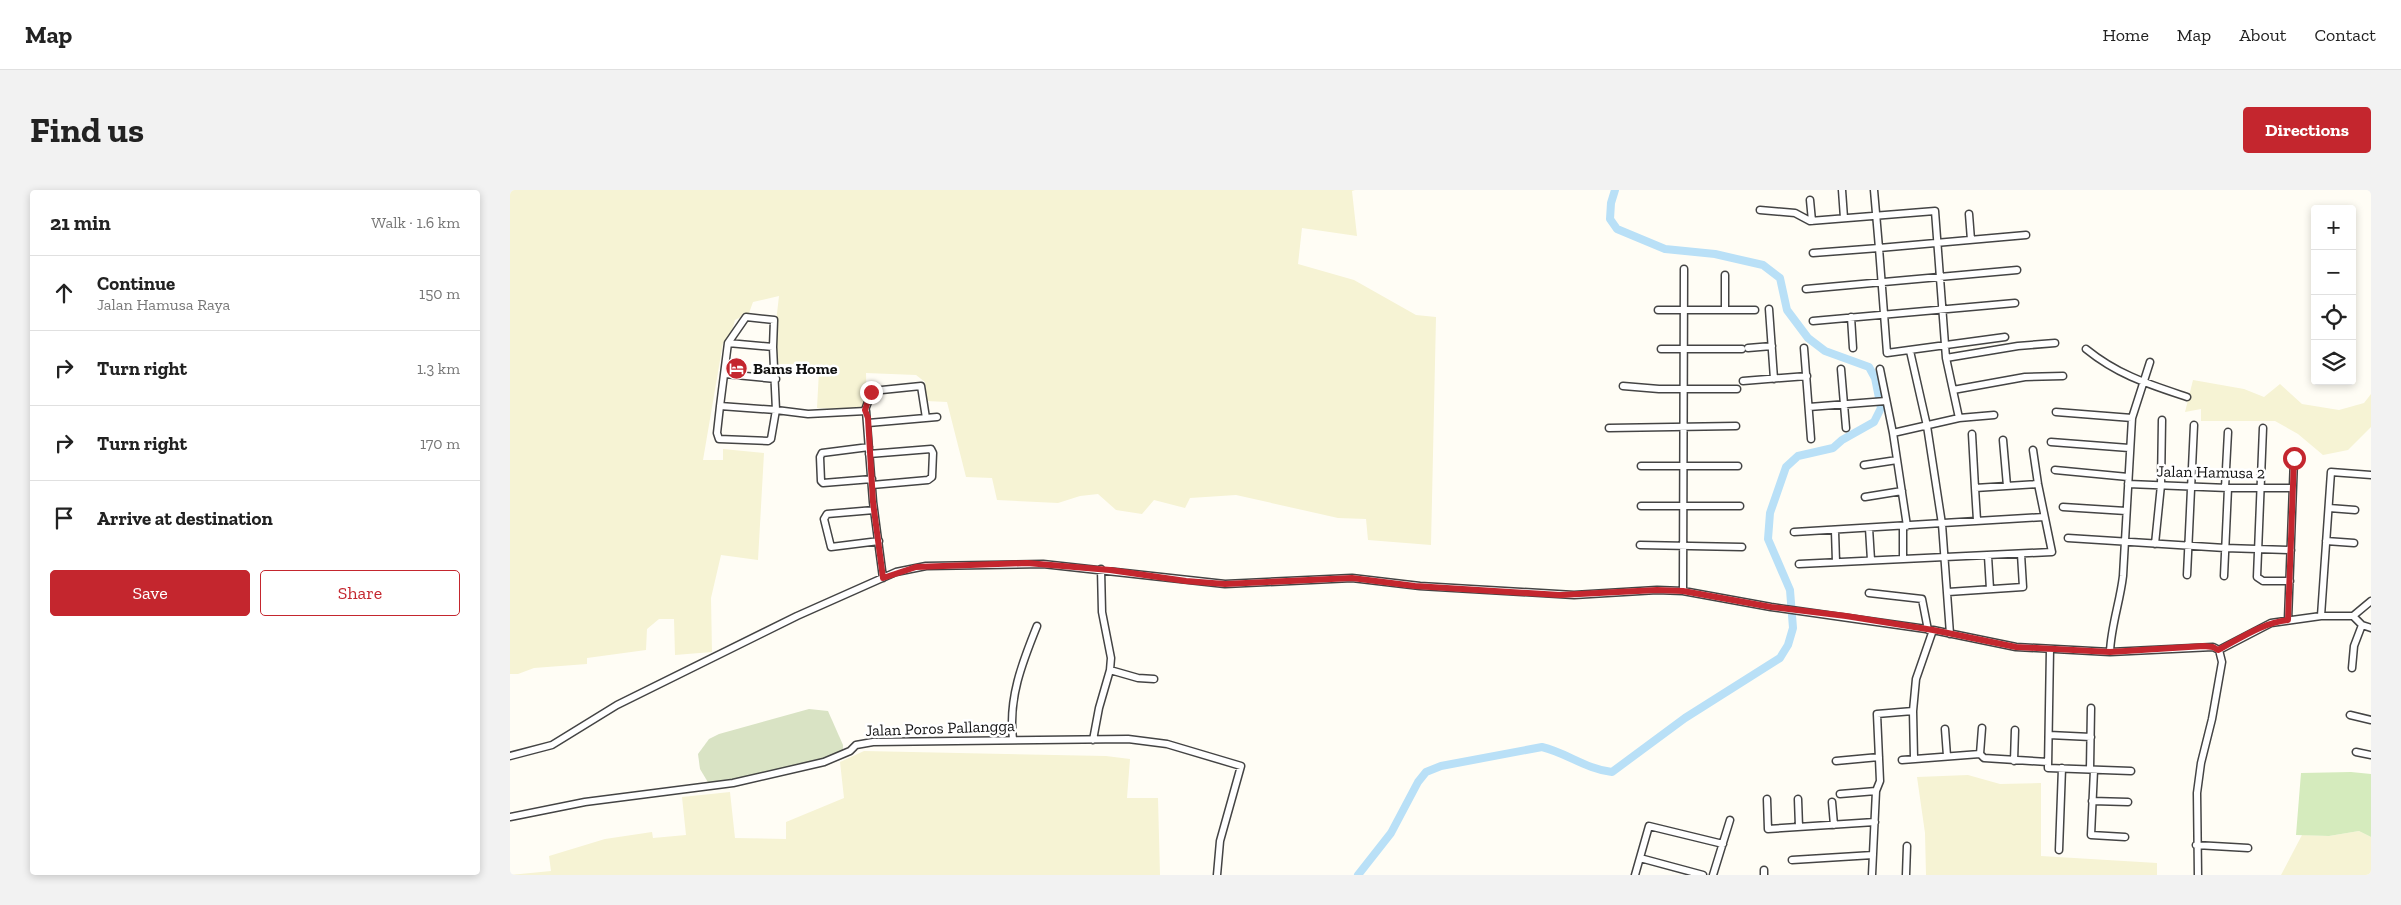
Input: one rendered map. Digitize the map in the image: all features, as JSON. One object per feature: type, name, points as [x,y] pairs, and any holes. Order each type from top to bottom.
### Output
[{"type":"street","points":[[1842,190],[1844,218]]},
{"type":"street","points":[[1874,190],[1887,353],[1911,355],[2055,343]]},
{"type":"street","points":[[1810,200],[1812,221]]},
{"type":"street","points":[[1760,210],[1795,212],[1812,221],[1935,210],[1946,351],[1959,418]]},
{"type":"street","points":[[1969,214],[1971,240]]},
{"type":"street","points":[[1813,253],[2026,235]]},
{"type":"street","points":[[1683,591],[1684,427],[1682,388],[1684,269]]},
{"type":"street","points":[[1806,289],[2017,270]]},
{"type":"street","points":[[1724,274],[1725,309]]},
{"type":"street","points":[[1813,321],[2015,303]]},
{"type":"street","points":[[1769,309],[1774,379]]},
{"type":"street","points":[[1658,310],[1755,310]]},
{"type":"street","points":[[751,316],[774,320],[772,347],[776,379],[776,410],[772,437],[769,440],[720,440],[717,433],[728,343],[743,321],[751,316]]},
{"type":"street","points":[[1851,317],[1853,348]]},
{"type":"street","points":[[1946,351],[2005,337]]},
{"type":"street","points":[[728,343],[772,347]]},
{"type":"street","points":[[1661,349],[1745,349],[1772,346]]},
{"type":"street","points":[[1804,348],[1811,439]]},
{"type":"street","points":[[2086,349],[2107,366],[2143,382],[2187,397]]},
{"type":"street","points":[[1911,355],[1927,426],[1942,524],[1950,634]]},
{"type":"street","points":[[2110,652],[2113,623],[2121,598],[2126,542],[2132,418],[2150,362]]},
{"type":"street","points":[[1842,369],[1846,428]]},
{"type":"street","points":[[1880,369],[1902,491],[1905,526],[1903,558]]},
{"type":"street","points":[[725,374],[776,379]]},
{"type":"street","points":[[1743,381],[1807,376]]},
{"type":"street","points":[[1953,390],[2025,377],[2063,376]]},
{"type":"street","points":[[865,410],[872,391],[920,386],[926,418]]},
{"type":"street","points":[[1622,386],[1737,389]]},
{"type":"street","points":[[1809,407],[1885,401]]},
{"type":"street","points":[[720,406],[808,414],[865,410]]},
{"type":"street","points":[[865,410],[868,414],[874,510],[883,578]]},
{"type":"street","points":[[2056,412],[2132,418]]},
{"type":"street","points":[[1893,433],[1959,418],[1994,415]]},
{"type":"street","points":[[868,423],[937,417]]},
{"type":"street","points":[[2155,544],[2161,485],[2162,420]]},
{"type":"street","points":[[2188,575],[2194,425]]},
{"type":"street","points":[[1609,428],[1736,426]]},
{"type":"street","points":[[2263,428],[2258,579],[2290,581]]},
{"type":"street","points":[[2224,576],[2228,432]]},
{"type":"street","points":[[1972,434],[1976,520]]},
{"type":"street","points":[[2003,440],[2007,486]]},
{"type":"street","points":[[2051,442],[2130,448]]},
{"type":"street","points":[[930,449],[934,453],[932,477],[928,480],[823,483],[821,481],[820,459],[822,453],[869,450],[930,449]]},
{"type":"street","points":[[1799,564],[2052,552],[2033,450]]},
{"type":"street","points":[[2288,620],[2294,458]]},
{"type":"street","points":[[1864,465],[1897,460]]},
{"type":"street","points":[[1641,466],[1738,466]]},
{"type":"street","name":"Jalan Hamusa 2","points":[[2055,470],[2161,485],[2293,488]]},
{"type":"street","points":[[2321,616],[2331,472],[2371,475]]},
{"type":"street","points":[[1975,488],[2038,484]]},
{"type":"street","points":[[1865,497],[1902,491]]},
{"type":"street","points":[[1642,506],[1740,506]]},
{"type":"street","points":[[2063,508],[2126,511]]},
{"type":"street","points":[[2329,508],[2354,510]]},
{"type":"street","points":[[874,510],[827,514],[824,520],[831,547],[879,541]]},
{"type":"street","points":[[1794,532],[2044,516]]},
{"type":"street","points":[[1869,528],[1871,560]]},
{"type":"street","points":[[1835,530],[1836,562]]},
{"type":"street","points":[[2068,538],[2225,548],[2291,550]]},
{"type":"street","points":[[2326,541],[2354,543]]},
{"type":"street","points":[[1640,546],[1742,547]]},
{"type":"street","points":[[1948,592],[2023,587],[2021,554]]},
{"type":"street","points":[[1988,556],[1990,589]]},
{"type":"street","points":[[510,756],[552,745],[593,719],[643,692],[797,616],[883,578],[916,567],[1027,563],[1101,569],[1225,584],[1352,578],[1415,586],[1560,595],[1657,590],[1683,591],[1931,630],[2016,647],[2110,652],[2213,647],[2218,650],[2222,662],[2197,794],[2196,845],[2198,875]]},
{"type":"street","points":[[1092,740],[1110,670],[1110,646],[1102,612],[1101,569]]},
{"type":"street","points":[[1869,593],[1922,599],[1931,630],[1916,679],[1913,711],[1914,758]]},
{"type":"street","points":[[2218,650],[2271,623],[2321,616],[2353,616],[2371,601]]},
{"type":"street","points":[[2353,616],[2362,624],[2371,628]]},
{"type":"street","points":[[2352,668],[2354,646],[2362,624]]},
{"type":"street","points":[[1013,739],[1012,717],[1015,688],[1022,662],[1037,626]]},
{"type":"street","points":[[2050,649],[2048,768],[2131,771]]},
{"type":"street","points":[[1110,670],[1138,678],[1154,679]]},
{"type":"street","points":[[2092,708],[2091,835],[2125,836]]},
{"type":"street","points":[[1872,875],[1876,791],[1880,781],[1876,714],[1913,711]]},
{"type":"street","points":[[2350,715],[2371,720]]},
{"type":"street","points":[[1980,754],[1982,728]]},
{"type":"street","points":[[1945,729],[1947,756]]},
{"type":"street","points":[[2014,761],[2015,730]]},
{"type":"street","points":[[2049,735],[2091,737]]},
{"type":"street","name":"Jalan Poros Pallangga","points":[[510,817],[585,802],[742,781],[824,762],[862,743],[1013,739],[1155,742],[1183,748],[1218,761],[1240,765],[1242,768],[1220,841],[1217,875]]},
{"type":"street","points":[[2356,752],[2371,756]]},
{"type":"street","points":[[1902,760],[1980,754],[1984,758],[2048,762]]},
{"type":"street","points":[[1836,761],[1879,757]]},
{"type":"street","points":[[2059,850],[2062,768]]},
{"type":"street","points":[[1840,794],[1876,791]]},
{"type":"street","points":[[1767,799],[1768,829],[1875,822]]},
{"type":"street","points":[[1798,799],[1800,827]]},
{"type":"street","points":[[2092,801],[2128,802]]},
{"type":"street","points":[[1832,802],[1834,824]]},
{"type":"street","points":[[1713,875],[1730,820]]},
{"type":"street","points":[[1635,875],[1649,826],[1723,844]]},
{"type":"street","points":[[2196,845],[2248,848]]},
{"type":"street","points":[[1906,875],[1907,846]]},
{"type":"street","points":[[1792,860],[1873,855]]},
{"type":"street","points":[[1640,858],[1703,875]]},
{"type":"shaded area","points":[[510,190],[1355,190],[1352,191],[1357,236],[1302,228],[1298,264],[1354,280],[1416,315],[1436,317],[1431,545],[1368,540],[1366,519],[1338,518],[1236,495],[1190,498],[1185,508],[1154,500],[1142,514],[1116,510],[1098,494],[1080,496],[1058,503],[997,500],[992,478],[966,477],[947,402],[926,401],[925,382],[916,375],[866,373],[867,410],[817,408],[819,371],[797,368],[794,364],[777,364],[772,356],[779,296],[753,302],[749,313],[735,320],[730,338],[723,343],[703,460],[723,460],[723,449],[764,453],[758,560],[721,555],[711,598],[712,652],[675,655],[674,619],[659,619],[647,629],[646,650],[587,658],[587,664],[534,668],[518,674],[510,674]]},
{"type":"shaded area","points":[[2193,380],[2244,389],[2264,397],[2280,384],[2302,404],[2339,410],[2364,403],[2371,394],[2371,427],[2348,450],[2323,455],[2298,434],[2275,421],[2201,421],[2201,409],[2185,412]]},
{"type":"shaded area","points":[[864,751],[1106,756],[1130,759],[1127,798],[1158,798],[1160,875],[510,875],[551,871],[549,856],[605,839],[652,832],[653,838],[686,835],[682,797],[730,792],[735,838],[786,839],[786,822],[844,798],[840,762]]},
{"type":"shaded area","points":[[1968,775],[2000,784],[2041,783],[2041,856],[2157,863],[2157,875],[1926,875],[1925,833],[1917,777]]},
{"type":"shaded area","points":[[2359,831],[2371,837],[2371,875],[2281,875],[2302,835],[2329,836]]},
{"type":"green space","points":[[809,709],[828,711],[843,745],[843,752],[811,764],[743,779],[709,784],[700,769],[698,754],[709,739],[719,734]]},
{"type":"green space","points":[[2351,772],[2371,774],[2371,837],[2359,831],[2329,836],[2296,835],[2301,773]]},
{"type":"waterway","points":[[1358,875],[1391,833],[1418,782],[1426,772],[1441,766],[1542,747],[1594,768],[1612,772],[1685,718],[1780,658],[1788,645],[1793,628],[1790,590],[1768,539],[1770,513],[1786,467],[1798,456],[1833,448],[1842,440],[1874,422],[1881,408],[1875,378],[1869,367],[1825,351],[1808,338],[1787,310],[1780,278],[1763,265],[1715,254],[1665,249],[1617,229],[1610,219],[1611,203],[1615,190]]},
{"type":"place","name":"Bams Home","points":[[737,368]]},
{"type":"route","points":[[871,392],[865,410],[868,414],[868,447],[873,502],[883,578],[896,572],[916,567],[1027,563],[1110,570],[1186,581],[1225,584],[1352,578],[1415,586],[1515,590],[1560,595],[1594,595],[1657,590],[1683,591],[1719,596],[1771,607],[1846,616],[1896,626],[1933,630],[2016,647],[2085,652],[2122,652],[2204,646],[2213,647],[2218,650],[2271,623],[2288,620],[2294,458]]}]
